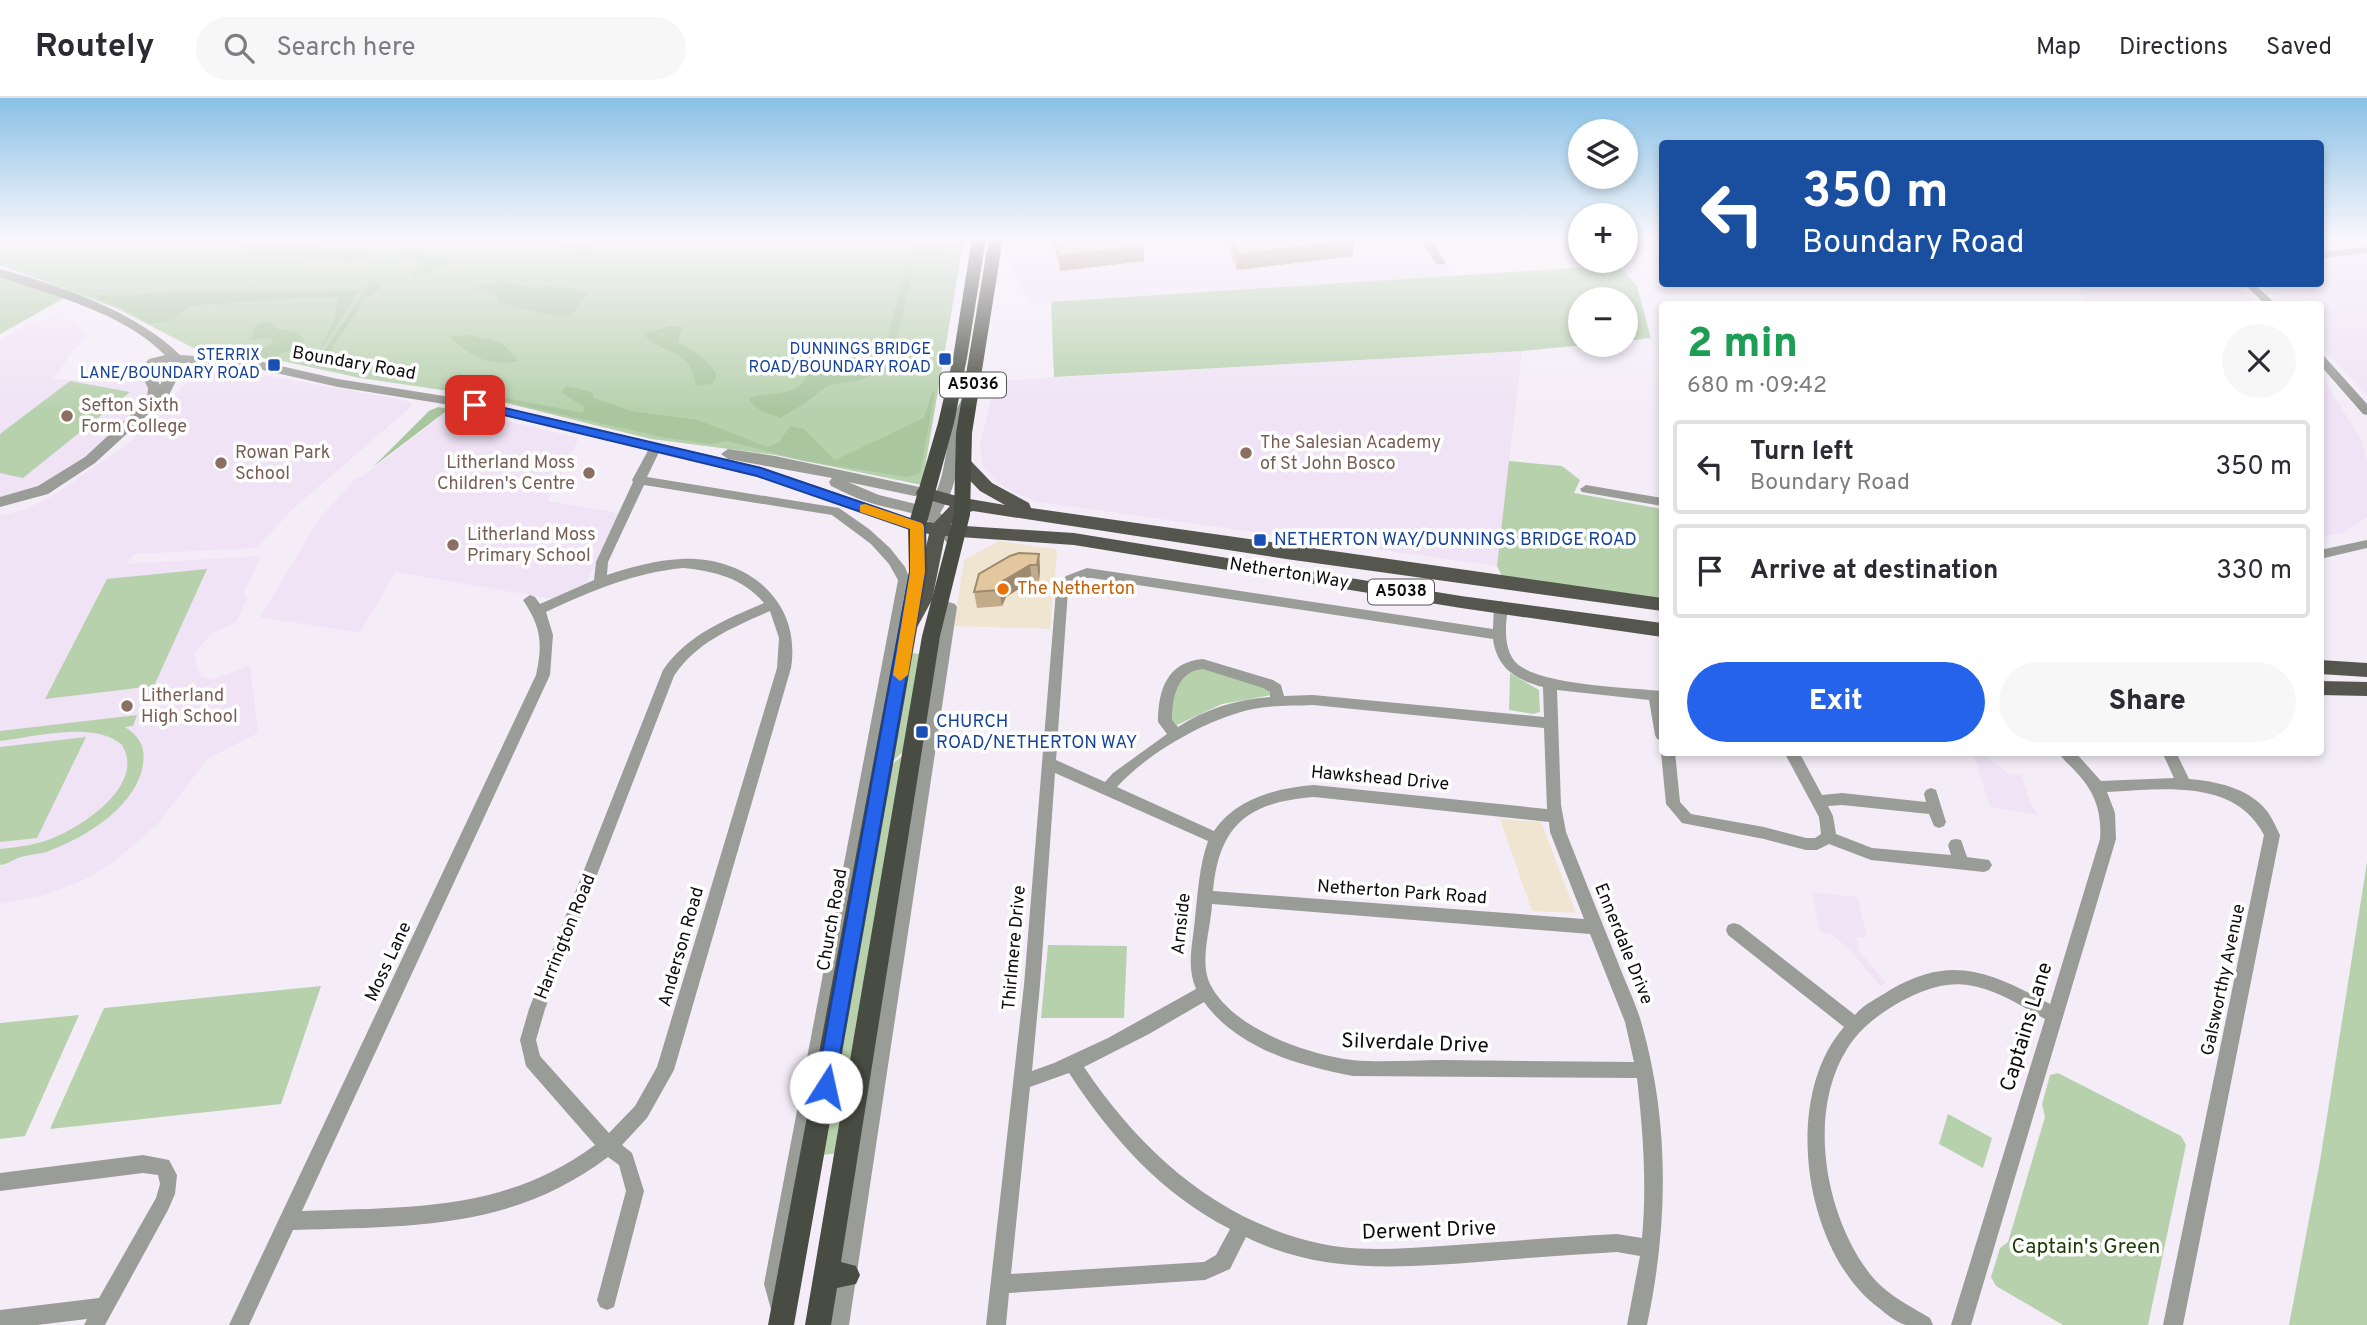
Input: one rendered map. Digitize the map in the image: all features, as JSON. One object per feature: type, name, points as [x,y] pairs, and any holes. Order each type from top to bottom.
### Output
[{"type":"highway","name":"A5036","points":[[818,1325],[836,1275],[931,636],[939,604],[946,423],[970,295]]},
{"type":"highway","name":"A5036","points":[[942,513],[963,463],[964,433],[987,295]]},
{"type":"highway","name":"Church Road","points":[[782,1323],[918,572],[942,513]]},
{"type":"main road","points":[[963,463],[996,494],[1040,514]]},
{"type":"main road","name":"Netherton Way","points":[[942,513],[1040,514],[1272,551],[1659,605]]},
{"type":"main road","name":"Netherton Way","points":[[942,513],[1017,533],[1659,629]]},
{"type":"main road","points":[[2324,667],[2367,670]]},
{"type":"main road","points":[[2324,687],[2367,689]]},
{"type":"street","points":[[0,502],[44,490],[113,442],[164,392],[176,365],[170,350],[121,321],[56,295]]},
{"type":"street","points":[[154,401],[152,369],[158,344]]},
{"type":"street","points":[[2324,363],[2367,411]]},
{"type":"street","name":"Boundary Road","points":[[152,369],[164,375],[176,365],[254,364],[338,383],[475,405],[761,472],[890,518],[942,513]]},
{"type":"street","points":[[942,513],[959,416],[971,396]]},
{"type":"street","points":[[600,581],[602,562],[655,448]]},
{"type":"street","name":"Boundary Road","points":[[655,448],[735,455],[804,467],[871,498],[942,513]]},
{"type":"street","name":"Church Road","points":[[638,480],[835,511],[853,520],[900,565],[904,580],[774,1284],[782,1323]]},
{"type":"street","points":[[1586,489],[1659,501]]},
{"type":"street","points":[[2324,554],[2367,544]]},
{"type":"street","name":"Anderson Road","points":[[289,1220],[430,1214],[477,1208],[535,1189],[572,1171],[608,1146],[641,1111],[665,1070],[784,668],[788,646],[784,622],[774,604],[755,585],[732,572],[703,564],[668,564],[636,569],[600,581]]},
{"type":"street","name":"Thirlmere Drive","points":[[996,1325],[1032,985],[1062,591],[1072,578],[1082,573],[1092,573],[1498,635]]},
{"type":"street","name":"Moss Lane","points":[[239,1325],[543,676],[549,650],[535,605],[600,581]]},
{"type":"street","name":"Harrington Road","points":[[607,1300],[635,1191],[626,1159],[608,1146],[532,1060],[528,1040],[537,1009],[668,674],[678,657],[695,641],[774,604]]},
{"type":"street","points":[[1501,606],[1498,635],[1500,650],[1509,665],[1527,677],[1550,684],[1659,695]]},
{"type":"street","points":[[1176,734],[1165,722],[1165,714],[1174,677],[1187,666],[1203,664],[1268,684],[1276,689],[1278,701]]},
{"type":"street","name":"Ennerdale Drive","points":[[1550,684],[1555,816],[1561,841],[1633,1022],[1645,1070],[1655,1165],[1651,1249],[1637,1325]]},
{"type":"street","points":[[1107,789],[1118,777],[1176,734],[1218,713],[1278,701],[1313,700],[1552,723]]},
{"type":"street","points":[[1668,756],[1673,804],[1687,819],[1764,833],[1806,844],[1817,844],[1828,837]]},
{"type":"street","points":[[1793,756],[1828,822],[1828,837]]},
{"type":"street","name":"Captains Lane","points":[[1961,1325],[2108,839],[2108,813],[2097,787],[2069,756]]},
{"type":"street","points":[[2171,756],[2184,785]]},
{"type":"street","points":[[1048,763],[1218,839]]},
{"type":"street","name":"Galsworthy Avenue","points":[[2097,787],[2184,785],[2220,789],[2239,797],[2262,815],[2272,835],[2173,1325]]},
{"type":"street","name":"Hawkshead Drive","points":[[1218,839],[1225,828],[1246,808],[1271,796],[1299,791],[1352,793],[1555,816]]},
{"type":"street","points":[[1818,801],[1842,799],[1937,816],[1931,794]]},
{"type":"street","points":[[1828,837],[1871,854],[1984,865]]},
{"type":"street","name":"Arnside","points":[[1206,992],[1199,973],[1199,962],[1210,857],[1218,839]]},
{"type":"street","points":[[1956,845],[1961,863]]},
{"type":"street","name":"Netherton Park Road","points":[[1205,897],[1596,927]]},
{"type":"street","points":[[1734,929],[1854,1025]]},
{"type":"street","points":[[1923,1325],[1882,1299],[1857,1272],[1837,1234],[1819,1174],[1815,1124],[1821,1087],[1834,1053],[1854,1025],[1874,1007],[1898,993],[1926,982],[1954,977],[1989,983],[2054,1015]]},
{"type":"street","points":[[1021,1081],[1035,1080],[1072,1063],[1172,1013],[1206,992]]},
{"type":"street","name":"Silverdale Drive","points":[[1206,992],[1224,1012],[1259,1038],[1304,1058],[1329,1064],[1353,1068],[1645,1070]]},
{"type":"street","name":"Derwent Drive","points":[[1072,1063],[1101,1108],[1140,1154],[1180,1187],[1242,1224],[1293,1245],[1340,1256],[1366,1258],[1404,1258],[1617,1243],[1651,1249]]},
{"type":"street","points":[[0,1182],[143,1164],[163,1166],[169,1173],[170,1186],[99,1316],[0,1320]]},
{"type":"street","points":[[999,1284],[1205,1271],[1223,1262],[1242,1224]]},
{"type":"street","points":[[836,1275],[839,1325]]},
{"type":"shaded area","points":[[1026,295],[1163,295],[1031,304]]},
{"type":"shaded area","points":[[2083,295],[2248,295],[2255,301],[2085,301]]},
{"type":"shaded area","points":[[2273,295],[2367,295],[2367,396],[2324,349],[2324,301],[2279,301]]},
{"type":"shaded area","name":"Sefton Sixth Form College","points":[[49,319],[77,320],[88,338],[74,349],[53,380],[138,378],[147,384],[149,396],[110,440],[46,487],[0,502],[0,340],[26,325]]},
{"type":"shaded area","name":"The Salesian Academy of St John Bosco","points":[[1522,351],[1497,566],[1039,502],[1014,493],[995,480],[983,466],[980,445],[996,381]]},
{"type":"shaded area","name":"Litherland High School","points":[[198,370],[270,376],[408,401],[413,405],[293,509],[256,548],[133,554],[127,564],[261,556],[244,592],[247,599],[236,622],[211,634],[194,654],[200,676],[212,680],[250,665],[258,733],[207,759],[157,825],[110,865],[81,881],[45,895],[0,904],[0,516],[26,509],[54,495],[130,442]]},
{"type":"shaded area","points":[[2324,380],[2362,441],[2367,460],[2367,517],[2343,533],[2324,536]]},
{"type":"shaded area","name":"Litherland Moss Primary School","points":[[452,408],[579,438],[548,501],[619,513],[587,582],[553,599],[395,572],[360,633],[260,617],[319,519],[357,477],[362,477]]},
{"type":"shaded area","points":[[999,541],[1055,549],[1057,552],[1050,629],[954,626],[964,560]]},
{"type":"shaded area","points":[[1974,756],[1986,756],[2009,774],[2022,775],[2030,803],[2039,815],[1990,807]]},
{"type":"shaded area","points":[[1500,819],[1541,822],[1576,913],[1532,911]]},
{"type":"shaded area","points":[[1812,892],[1857,897],[1867,937],[1856,937],[1859,951],[1886,983],[1880,986],[1849,949],[1831,934],[1820,932]]},
{"type":"green space","points":[[0,295],[68,296],[0,334]]},
{"type":"green space","points":[[82,295],[954,295],[922,485],[775,455],[651,439],[470,394],[360,378],[268,358],[211,357],[116,308]]},
{"type":"green space","points":[[90,295],[357,295],[318,354],[335,318],[338,298],[297,298],[192,306],[172,321],[150,324],[129,311]]},
{"type":"green space","points":[[362,295],[370,295],[361,302],[324,364],[355,374],[314,366]]},
{"type":"green space","points":[[496,295],[586,295],[573,313],[562,318],[498,303]]},
{"type":"green space","points":[[899,295],[907,295],[895,348],[904,349],[876,373],[860,380],[829,385],[780,418],[763,411],[749,399],[797,387],[806,375],[800,353],[803,349],[878,349],[886,344]]},
{"type":"green space","points":[[1154,295],[1568,295],[1568,347],[1054,377],[1051,302]]},
{"type":"green space","points":[[1638,295],[1639,295],[1651,338],[1638,340]]},
{"type":"green space","points":[[264,322],[270,323],[276,329],[298,332],[304,340],[302,349],[283,353],[272,359],[227,355],[260,350],[274,342],[271,338],[251,340],[255,326]]},
{"type":"green space","points":[[671,326],[682,327],[678,343],[699,354],[716,372],[712,384],[696,386],[689,365],[683,359],[644,335]]},
{"type":"green space","points":[[470,335],[502,343],[518,361],[488,361],[464,349],[449,336]]},
{"type":"green space","points":[[70,381],[130,392],[23,478],[0,473],[0,434]]},
{"type":"green space","points":[[425,386],[486,394],[583,413],[584,407],[561,392],[566,386],[592,392],[594,398],[631,411],[698,420],[767,447],[779,442],[790,426],[804,429],[835,460],[924,418],[932,392],[935,393],[920,473],[907,477],[804,461],[727,441],[709,444],[662,437]]},
{"type":"green space","points":[[438,407],[449,409],[374,466],[429,411]]},
{"type":"green space","points":[[1509,461],[1562,466],[1580,480],[1574,493],[1659,508],[1659,600],[1502,576],[1497,566]]},
{"type":"green space","points":[[207,569],[154,686],[45,699],[107,579]]},
{"type":"green space","points":[[910,653],[922,654],[906,749],[892,762]]},
{"type":"green space","points":[[1202,668],[1266,686],[1272,695],[1222,704],[1177,725],[1168,718],[1180,675]]},
{"type":"green space","points":[[1510,673],[1539,690],[1540,712],[1533,714],[1509,710]]},
{"type":"green space","points":[[137,715],[133,726],[125,727],[140,742],[143,752],[139,780],[131,794],[106,819],[76,839],[46,852],[0,865],[0,849],[47,840],[95,814],[119,788],[126,774],[127,760],[122,745],[111,737],[97,733],[64,732],[0,741],[0,731]]},
{"type":"green space","points":[[86,737],[37,838],[0,842],[0,747]]},
{"type":"green space","points":[[906,753],[839,1153],[823,1155],[891,765]]},
{"type":"green space","points":[[2367,862],[2367,1325],[2289,1325],[2320,1161]]},
{"type":"green space","points":[[1048,945],[1127,946],[1124,1018],[1041,1018]]},
{"type":"green space","points":[[321,986],[281,1104],[50,1129],[104,1008]]},
{"type":"green space","points":[[79,1015],[25,1136],[0,1139],[0,1023]]},
{"type":"green space","name":"Captain's Green","points":[[2058,1073],[2181,1136],[2186,1145],[2148,1325],[2063,1325],[1996,1286],[1991,1277],[2000,1248],[2008,1242],[2045,1117],[2042,1104],[2050,1075]]},
{"type":"green space","points":[[1948,1114],[1992,1138],[1983,1168],[1939,1144]]},
{"type":"building","points":[[1019,553],[1039,554],[1037,565],[1030,565],[1003,581],[999,590],[974,592],[979,574]]},
{"type":"slow traffic","points":[[865,509],[917,526],[918,572],[900,675]]},
{"type":"place","name":"DUNNINGS BRIDGE ROAD/BOUNDARY ROAD","points":[[945,359]]},
{"type":"place","name":"STERRIX LANE/BOUNDARY ROAD","points":[[274,365]]},
{"type":"place","name":"Sefton Sixth Form College","points":[[67,416]]},
{"type":"place","name":"The Salesian Academy of St John Bosco","points":[[1246,453]]},
{"type":"place","name":"Rowan Park School","points":[[221,463]]},
{"type":"place","name":"Litherland Moss Children's Centre","points":[[589,473]]},
{"type":"place","name":"NETHERTON WAY/DUNNINGS BRIDGE ROAD","points":[[1260,540]]},
{"type":"place","name":"Litherland Moss Primary School","points":[[453,545]]},
{"type":"place","name":"The Netherton","points":[[1003,589]]},
{"type":"place","name":"Litherland High School","points":[[127,706]]},
{"type":"place","name":"CHURCH ROAD/NETHERTON WAY","points":[[922,732]]},
{"type":"route","points":[[475,405],[761,472],[917,526],[918,572],[826,1087]]}]
